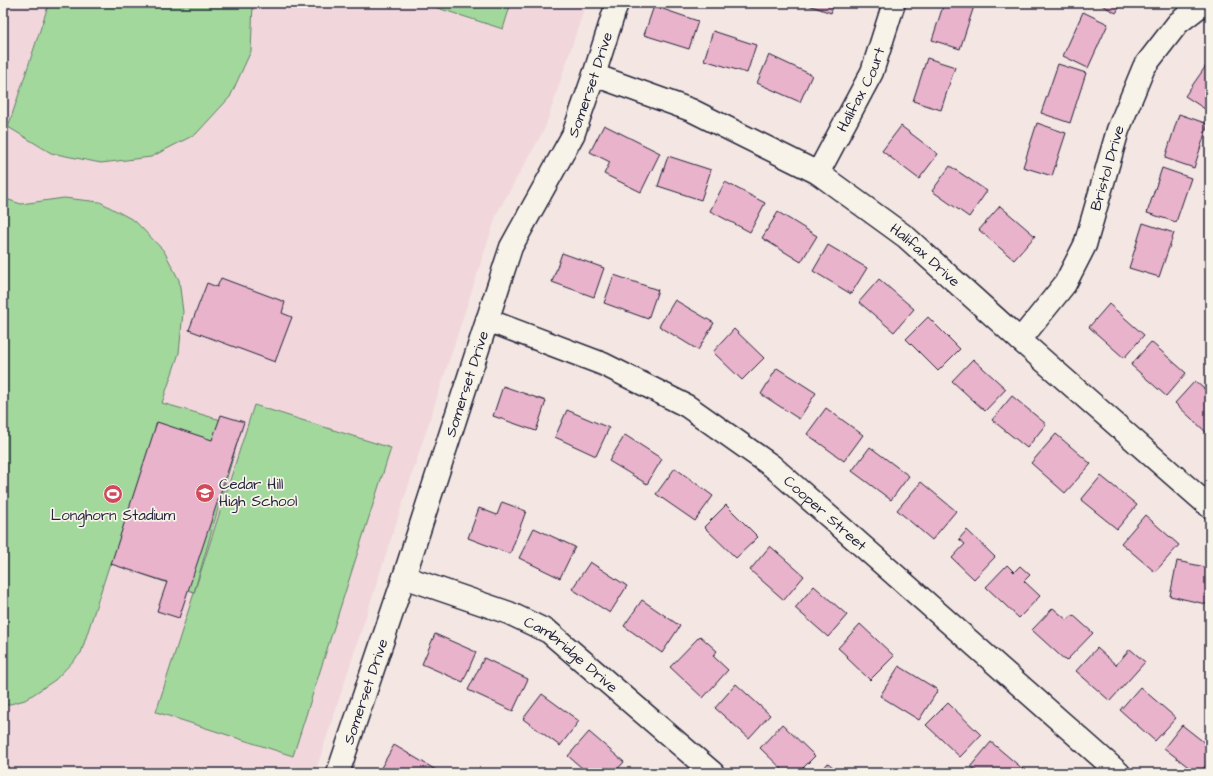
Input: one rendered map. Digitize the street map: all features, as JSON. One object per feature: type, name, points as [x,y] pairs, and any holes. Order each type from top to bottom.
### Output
[{"type":"street","name":"Somerset Drive","points":[[338,773],[404,577],[511,247],[573,135],[617,3]]},
{"type":"street","name":"Halifax Court","points":[[818,173],[872,72],[894,3]]},
{"type":"street","name":"Bristol Drive","points":[[1020,340],[1065,284],[1084,245],[1118,130],[1144,67],[1178,23],[1204,3]]},
{"type":"street","name":"Halifax Drive","points":[[594,75],[691,110],[818,173],[906,236],[1020,340],[1210,507]]},
{"type":"street","name":"Cooper Street","points":[[487,320],[603,364],[687,406],[772,466],[1119,773]]},
{"type":"street","name":"Cambridge Drive","points":[[404,577],[509,613],[548,632],[713,773]]},
{"type":"shaded area","name":"Cedar Hill High School","points":[[3,3],[586,3],[545,128],[497,213],[315,773],[3,773]]},
{"type":"green space","points":[[49,3],[253,3],[251,51],[230,97],[196,134],[151,157],[101,163],[51,153],[8,127]]},
{"type":"green space","points":[[422,3],[511,3],[503,29]]},
{"type":"green space","name":"Longhorn Stadium","points":[[3,198],[21,204],[64,198],[100,202],[135,221],[164,251],[179,280],[183,312],[179,353],[162,403],[242,426],[194,592],[110,563],[81,653],[55,680],[25,700],[3,706]]},
{"type":"green space","points":[[254,405],[391,448],[293,756],[156,712]]},
{"type":"building","points":[[803,3],[834,3],[831,13]]},
{"type":"building","points":[[944,3],[975,3],[960,49],[932,40]]},
{"type":"building","points":[[1098,3],[1122,3],[1116,13]]},
{"type":"building","points":[[654,6],[698,21],[689,49],[644,35]]},
{"type":"building","points":[[1083,12],[1108,24],[1088,68],[1063,56]]},
{"type":"building","points":[[713,31],[756,45],[747,73],[704,60]]},
{"type":"building","points":[[769,55],[812,75],[800,102],[757,83]]},
{"type":"building","points":[[927,58],[955,67],[941,110],[913,101]]},
{"type":"building","points":[[1210,60],[1210,108],[1208,111],[1185,96]]},
{"type":"building","points":[[1058,64],[1086,73],[1070,123],[1041,113]]},
{"type":"building","points":[[1179,114],[1208,124],[1194,168],[1165,158]]},
{"type":"building","points":[[1037,123],[1066,133],[1052,176],[1023,167]]},
{"type":"building","points":[[604,125],[660,153],[641,192],[604,174],[610,162],[590,152]]},
{"type":"building","points":[[901,126],[938,154],[919,179],[882,151]]},
{"type":"building","points":[[668,156],[711,170],[701,200],[658,186]]},
{"type":"building","points":[[950,166],[987,191],[969,217],[932,191]]},
{"type":"building","points":[[1162,168],[1191,178],[1176,222],[1147,213]]},
{"type":"building","points":[[725,182],[765,203],[750,232],[710,211]]},
{"type":"building","points":[[1000,206],[1035,236],[1014,260],[979,230]]},
{"type":"building","points":[[778,212],[817,236],[801,262],[762,238]]},
{"type":"building","points":[[1143,223],[1174,233],[1159,277],[1129,268]]},
{"type":"building","points":[[828,245],[867,268],[851,294],[813,271]]},
{"type":"building","points":[[562,253],[604,268],[594,297],[552,282]]},
{"type":"building","points":[[614,275],[658,290],[648,319],[604,303]]},
{"type":"building","points":[[221,278],[285,302],[282,313],[292,317],[275,362],[189,330],[207,283],[217,287]]},
{"type":"building","points":[[879,279],[914,309],[894,332],[859,302]]},
{"type":"building","points":[[675,300],[714,323],[698,350],[659,326]]},
{"type":"building","points":[[1109,304],[1144,335],[1124,358],[1089,327]]},
{"type":"building","points":[[928,317],[960,349],[938,371],[906,339]]},
{"type":"building","points":[[734,329],[764,358],[742,380],[713,352]]},
{"type":"building","points":[[1151,342],[1186,373],[1166,396],[1131,365]]},
{"type":"building","points":[[973,359],[1006,389],[985,411],[952,381]]},
{"type":"building","points":[[777,368],[816,393],[799,419],[761,394]]},
{"type":"building","points":[[1195,381],[1210,394],[1210,432],[1208,434],[1175,403]]},
{"type":"building","points":[[503,386],[546,401],[536,431],[493,416]]},
{"type":"building","points":[[1012,396],[1046,424],[1027,448],[992,420]]},
{"type":"building","points":[[826,408],[863,435],[844,461],[807,434]]},
{"type":"building","points":[[567,410],[609,428],[596,456],[555,437]]},
{"type":"building","points":[[221,415],[244,422],[179,618],[157,611],[167,582],[111,564],[157,422],[212,440]]},
{"type":"building","points":[[1056,434],[1091,464],[1065,493],[1031,463]]},
{"type":"building","points":[[625,435],[662,459],[647,484],[609,461]]},
{"type":"building","points":[[870,447],[909,476],[891,500],[852,471]]},
{"type":"building","points":[[675,468],[713,496],[695,521],[656,494]]},
{"type":"building","points":[[1101,476],[1137,505],[1117,529],[1081,500]]},
{"type":"building","points":[[921,482],[956,511],[932,540],[897,510]]},
{"type":"building","points":[[502,502],[526,511],[510,554],[468,538],[479,508],[497,515]]},
{"type":"building","points":[[726,505],[758,537],[736,558],[704,527]]},
{"type":"building","points":[[1145,515],[1179,545],[1155,572],[1121,543]]},
{"type":"building","points":[[534,528],[575,547],[560,578],[519,558]]},
{"type":"building","points":[[967,530],[995,557],[974,579],[952,558],[965,544],[959,539]]},
{"type":"building","points":[[770,546],[804,576],[784,600],[750,570]]},
{"type":"building","points":[[1177,561],[1210,568],[1210,605],[1170,596]]},
{"type":"building","points":[[590,562],[627,586],[610,613],[572,589]]},
{"type":"building","points":[[1007,565],[1014,572],[1020,566],[1030,575],[1024,581],[1040,596],[1019,618],[986,587]]},
{"type":"building","points":[[814,586],[847,615],[828,637],[795,608]]},
{"type":"building","points":[[642,600],[680,626],[662,653],[624,626]]},
{"type":"building","points":[[1053,608],[1067,620],[1073,615],[1093,633],[1066,661],[1032,630]]},
{"type":"building","points":[[860,624],[894,656],[870,680],[838,648]]},
{"type":"building","points":[[435,634],[476,652],[463,682],[422,664]]},
{"type":"building","points":[[700,636],[717,651],[713,656],[728,670],[703,698],[670,667]]},
{"type":"building","points":[[1097,648],[1116,665],[1130,649],[1145,662],[1110,701],[1076,671]]},
{"type":"building","points":[[484,658],[528,679],[513,711],[468,690]]},
{"type":"building","points":[[899,666],[938,690],[919,720],[880,696]]},
{"type":"building","points":[[736,684],[770,715],[749,738],[715,708]]},
{"type":"building","points":[[1140,687],[1176,718],[1155,741],[1120,710]]},
{"type":"building","points":[[542,694],[579,721],[560,746],[523,719]]},
{"type":"building","points":[[948,703],[981,735],[960,757],[926,725]]},
{"type":"building","points":[[782,724],[815,756],[798,773],[786,773],[760,748]]},
{"type":"building","points":[[1182,725],[1210,747],[1210,760],[1200,773],[1196,773],[1164,748]]},
{"type":"building","points":[[589,732],[624,762],[614,773],[588,773],[568,756]]},
{"type":"building","points":[[991,742],[1024,770],[1021,773],[979,773],[971,766]]},
{"type":"building","points":[[394,745],[441,773],[378,773]]},
{"type":"building","points":[[828,763],[840,773],[820,773]]},
{"type":"place","name":"Cedar Hill High School","points":[[205,493]]},
{"type":"place","name":"Longhorn Stadium","points":[[113,494]]}]
